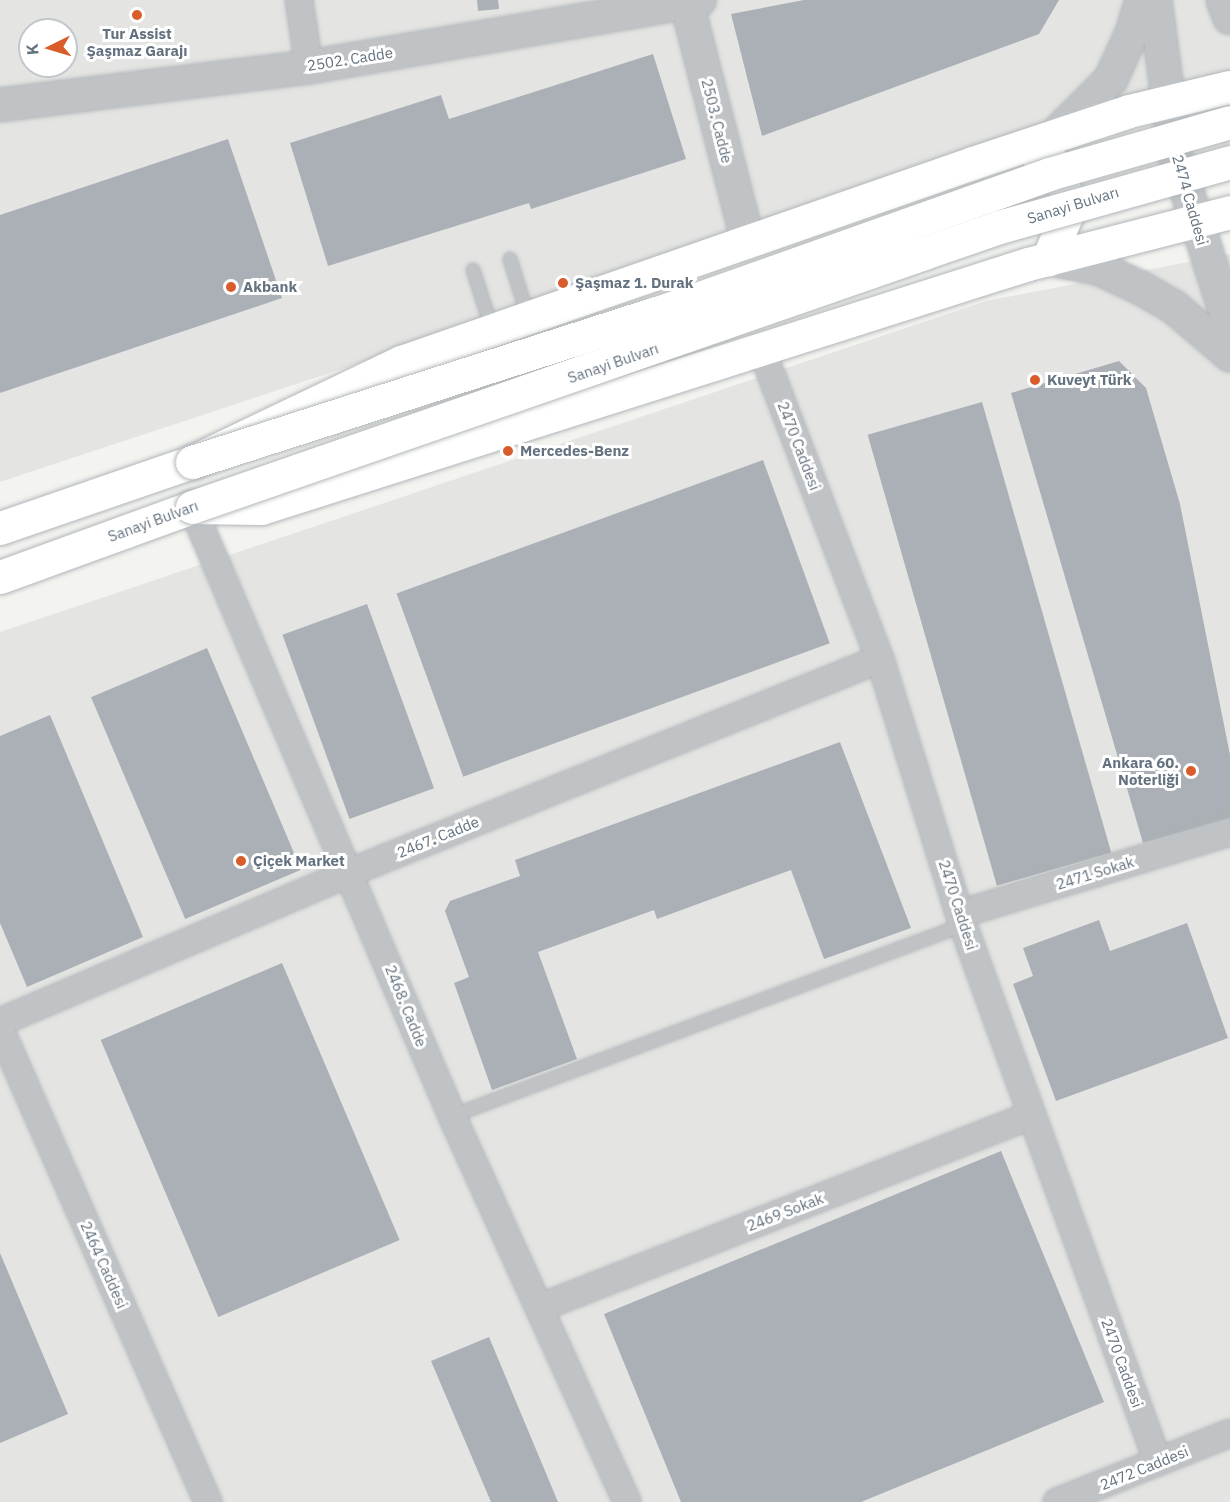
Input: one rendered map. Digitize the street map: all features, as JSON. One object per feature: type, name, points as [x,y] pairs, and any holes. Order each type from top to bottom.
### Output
[{"type":"main road","points":[[192,462],[401,362],[1011,150],[1170,101],[1230,87]]},
{"type":"main road","points":[[0,528],[192,462],[657,312],[1049,174],[1230,122]]},
{"type":"main road","points":[[1011,150],[1040,156],[1054,164],[1064,183],[1068,198],[1066,216],[1047,258]]},
{"type":"main road","name":"Sanayi Bulvarı","points":[[0,578],[192,507],[999,227],[1230,162]]},
{"type":"main road","points":[[192,507],[261,508],[1047,258],[1230,212]]},
{"type":"street","points":[[299,0],[309,67]]},
{"type":"street","points":[[1054,136],[1111,79],[1132,33],[1142,0]]},
{"type":"street","name":"2474 Caddesi","points":[[1155,0],[1176,157],[1194,220],[1230,325]]},
{"type":"street","points":[[1223,0],[1230,18]]},
{"type":"street","name":"2502. Cadde","points":[[0,105],[309,67],[690,1]]},
{"type":"street","name":"2503. Cadde","points":[[690,1],[748,241]]},
{"type":"street","points":[[1047,258],[1098,268],[1139,287],[1174,307],[1230,355]]},
{"type":"street","name":"2470 Caddesi","points":[[762,348],[880,659],[961,920],[1158,1462]]},
{"type":"street","name":"2468. Cadde","points":[[192,507],[351,872],[452,1116],[627,1502]]},
{"type":"street","name":"2467. Cadde","points":[[0,1022],[351,872],[880,659]]},
{"type":"street","name":"2471 Sokak","points":[[961,920],[1230,832]]},
{"type":"street","name":"2464 Caddesi","points":[[0,1029],[208,1502]]},
{"type":"street","name":"2469 Sokak","points":[[538,1308],[1032,1115]]},
{"type":"street","name":"2472 Caddesi","points":[[1057,1502],[1230,1433]]},
{"type":"lane","points":[[510,259],[528,317]]},
{"type":"lane","points":[[473,270],[492,330]]},
{"type":"lane","points":[[452,1116],[961,920]]},
{"type":"shaded area","points":[[0,0],[1230,0],[1230,104],[1070,128],[0,482]]},
{"type":"shaded area","points":[[1230,254],[1230,1502],[0,1502],[0,632],[986,301]]},
{"type":"building","points":[[477,0],[498,0],[499,9],[478,11]]},
{"type":"building","points":[[804,0],[1059,0],[1039,34],[762,136],[731,14]]},
{"type":"building","points":[[653,54],[686,159],[531,209],[529,203],[328,266],[290,143],[441,95],[449,119]]},
{"type":"building","points":[[228,139],[282,298],[0,393],[0,215]]},
{"type":"building","points":[[1119,361],[1146,388],[1180,504],[1230,755],[1230,818],[1143,843],[1011,393]]},
{"type":"building","points":[[982,402],[1111,853],[997,886],[868,435]]},
{"type":"building","points":[[763,460],[830,643],[463,777],[397,593]]},
{"type":"building","points":[[367,604],[434,788],[349,819],[282,635]]},
{"type":"building","points":[[207,648],[301,870],[185,919],[91,697]]},
{"type":"building","points":[[50,715],[143,937],[27,987],[0,923],[0,736]]},
{"type":"building","points":[[840,742],[911,928],[824,959],[791,870],[657,919],[654,910],[538,952],[577,1059],[492,1090],[454,983],[469,977],[445,911],[450,901],[520,876],[515,860]]},
{"type":"building","points":[[1099,920],[1110,951],[1187,923],[1228,1038],[1056,1101],[1013,984],[1033,976],[1023,948]]},
{"type":"building","points":[[282,963],[400,1240],[218,1317],[101,1040]]},
{"type":"building","points":[[1001,1151],[1104,1402],[861,1502],[681,1502],[604,1314]]},
{"type":"building","points":[[0,1253],[68,1414],[0,1443]]},
{"type":"building","points":[[489,1337],[558,1502],[491,1502],[431,1361]]},
{"type":"place","name":"Tur Assist Şaşmaz Garajı","points":[[137,15]]},
{"type":"place","name":"Şaşmaz 1. Durak","points":[[563,283]]},
{"type":"place","name":"Akbank","points":[[231,287]]},
{"type":"place","name":"Kuveyt Türk","points":[[1035,380]]},
{"type":"place","name":"Mercedes-Benz","points":[[508,451]]},
{"type":"place","name":"Ankara 60. Noterliği","points":[[1191,771]]},
{"type":"place","name":"Çiçek Market","points":[[241,861]]}]
